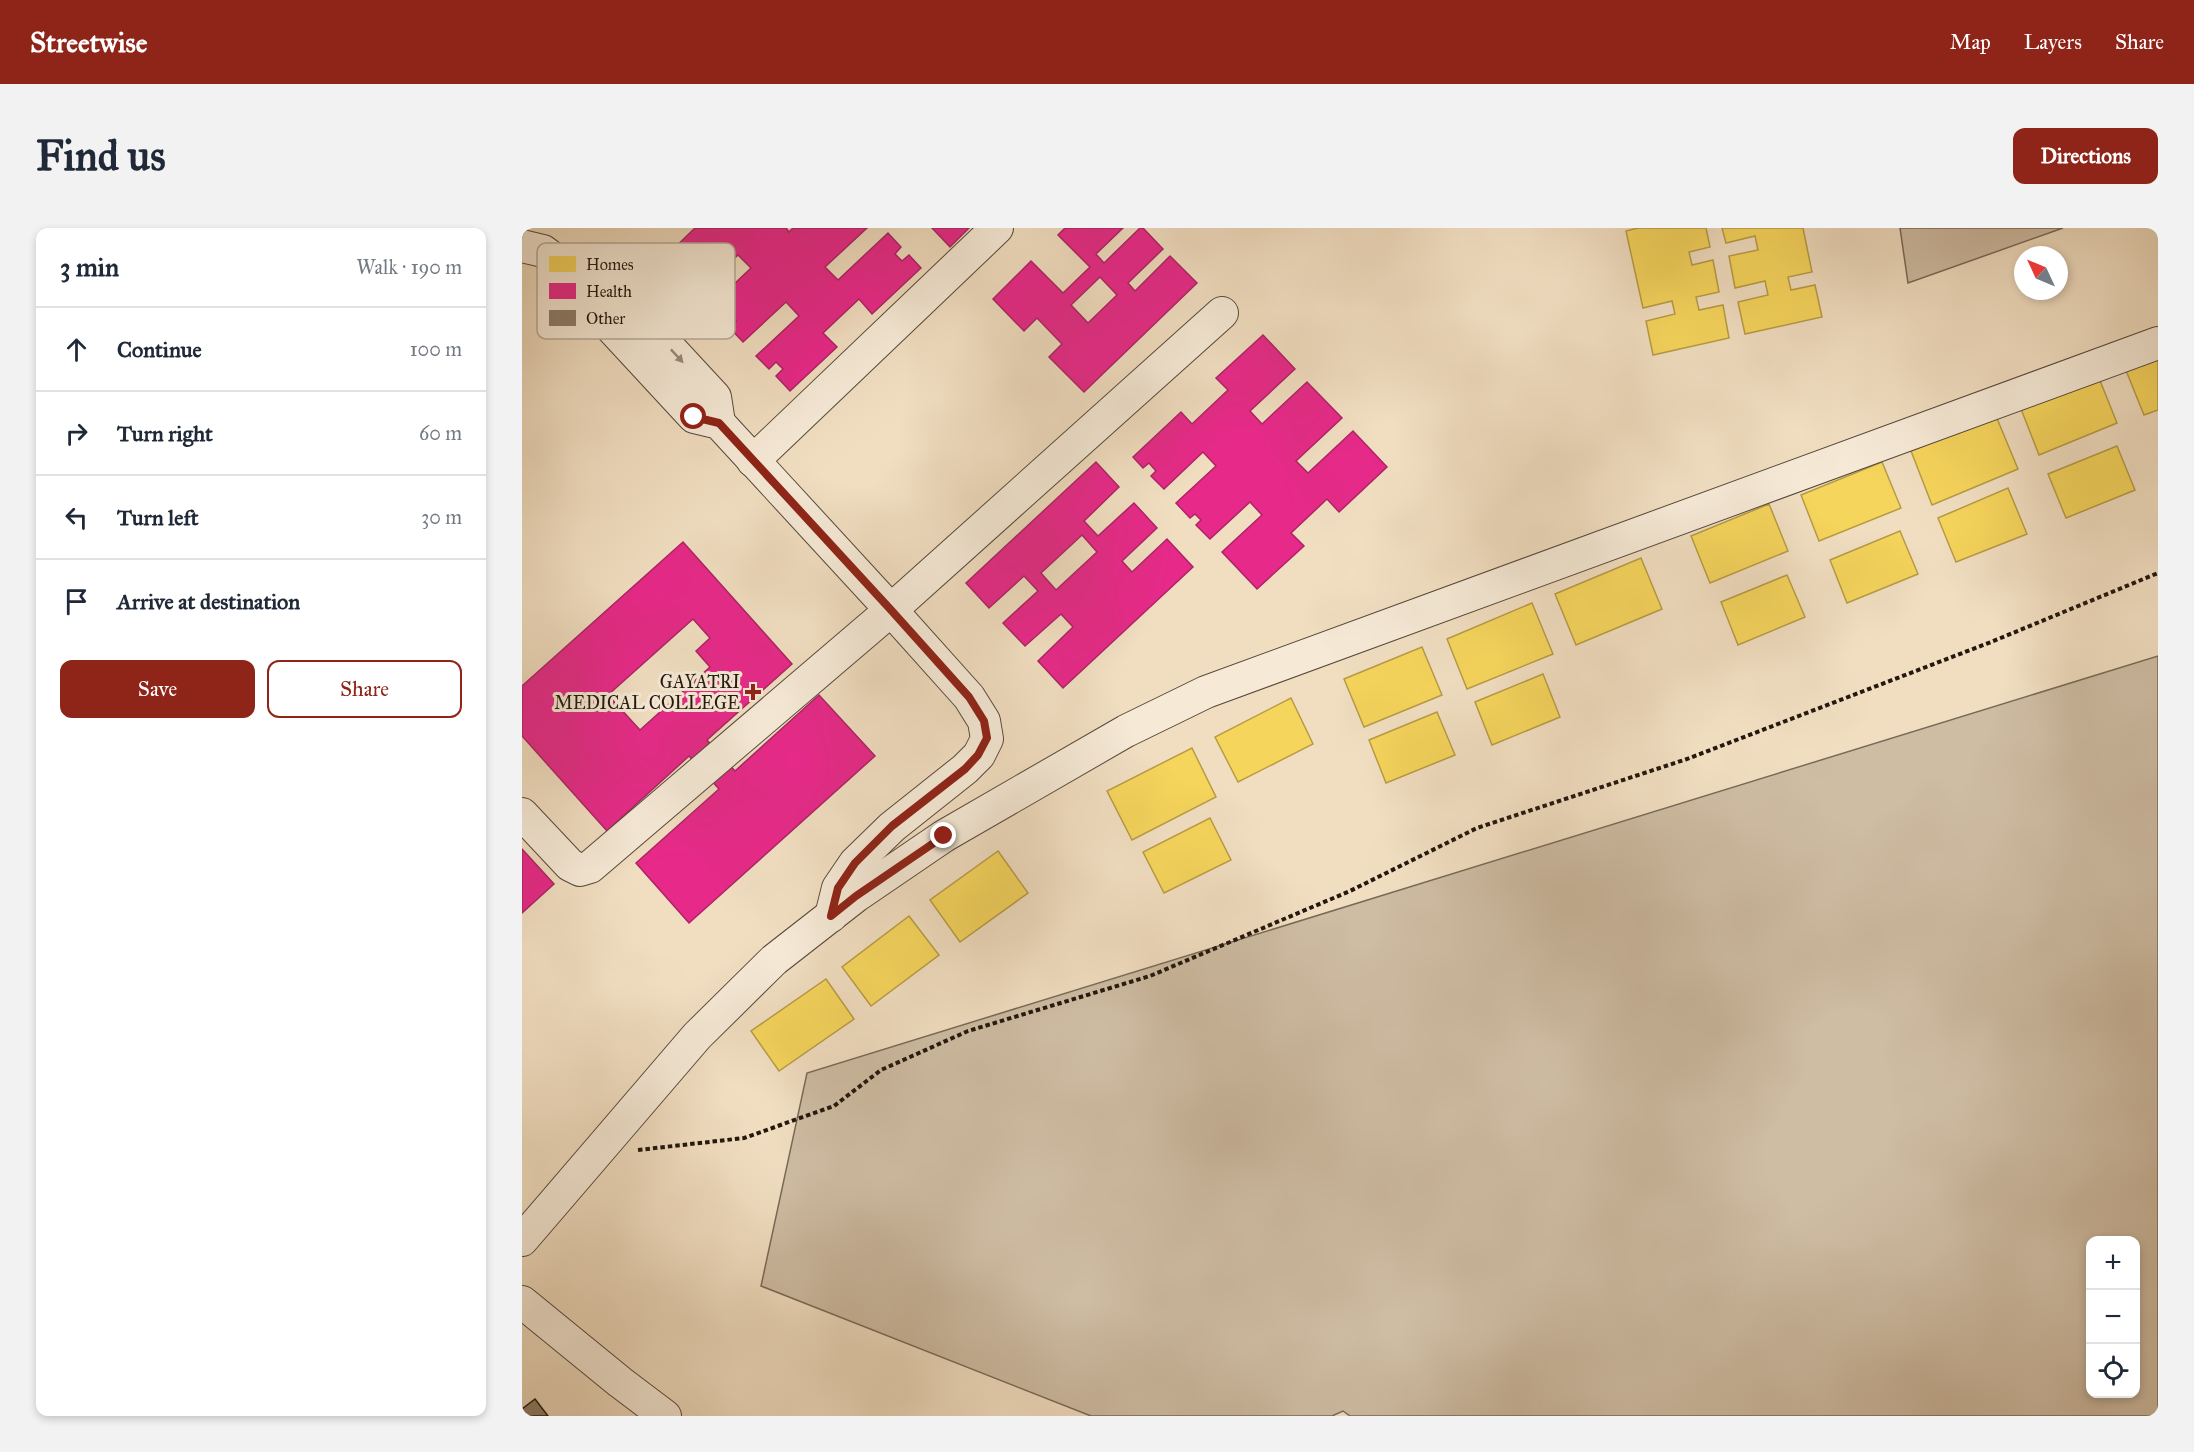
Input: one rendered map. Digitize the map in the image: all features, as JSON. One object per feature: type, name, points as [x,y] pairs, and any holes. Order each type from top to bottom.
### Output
[{"type":"street","points":[[753,460],[997,228]]},
{"type":"street","points":[[522,246],[537,249]]},
{"type":"street","points":[[522,813],[570,865],[580,870],[590,867],[891,610],[1222,313]]},
{"type":"street","points":[[622,339],[694,417],[719,423],[969,697],[984,721],[987,738],[978,755],[965,769],[892,826],[855,863],[838,888],[831,916]]},
{"type":"street","points":[[522,1240],[697,1036],[774,960],[856,896],[944,836],[1126,731],[1206,692],[2158,343]]},
{"type":"street","points":[[522,1302],[665,1416]]},
{"type":"path","points":[[596,1154],[744,1138],[834,1106],[881,1070],[968,1031],[1150,976],[1350,891],[1477,828],[1687,759],[1991,642],[2158,573]]},
{"type":"shaded area","points":[[1900,228],[2063,228],[1908,283]]},
{"type":"shaded area","points":[[2158,656],[2158,1416],[1350,1416],[1343,1411],[1332,1416],[1091,1416],[761,1286],[807,1073]]},
{"type":"building: Homes","points":[[1638,228],[1706,228],[1710,247],[1689,252],[1692,265],[1713,260],[1719,292],[1696,297],[1699,310],[1723,305],[1729,338],[1653,355],[1646,321],[1675,314],[1672,301],[1643,308],[1626,231]]},
{"type":"building: Homes","points":[[1722,228],[1803,228],[1812,272],[1788,277],[1791,290],[1815,285],[1822,317],[1745,334],[1738,302],[1768,295],[1765,281],[1735,288],[1729,256],[1758,250],[1755,236],[1726,243]]},
{"type":"building: Homes","points":[[2158,355],[2158,410],[2144,415],[2125,368]]},
{"type":"building: Homes","points":[[2099,378],[2117,423],[2039,455],[2021,409]]},
{"type":"building: Homes","points":[[1996,416],[2018,469],[1932,505],[1911,451]]},
{"type":"building: Homes","points":[[2117,446],[2135,490],[2066,518],[2048,474]]},
{"type":"building: Homes","points":[[1882,462],[1901,508],[1819,541],[1801,495]]},
{"type":"building: Homes","points":[[2008,488],[2027,534],[1956,562],[1938,518]]},
{"type":"building: Homes","points":[[1769,504],[1788,551],[1710,583],[1691,536]]},
{"type":"building: Homes","points":[[1900,531],[1918,574],[1847,603],[1830,560]]},
{"type":"building: Homes","points":[[1641,558],[1662,609],[1576,645],[1555,594]]},
{"type":"building: Homes","points":[[1787,575],[1805,617],[1738,645],[1721,602]]},
{"type":"building: Homes","points":[[1532,603],[1553,654],[1467,689],[1447,639]]},
{"type":"building: Homes","points":[[1422,647],[1442,695],[1364,727],[1344,679]]},
{"type":"building: Homes","points":[[1543,674],[1560,717],[1492,745],[1475,702]]},
{"type":"building: Homes","points":[[1291,698],[1313,744],[1238,782],[1215,737]]},
{"type":"building: Homes","points":[[1437,712],[1455,755],[1386,783],[1369,740]]},
{"type":"building: Homes","points":[[1192,748],[1216,797],[1132,840],[1107,791]]},
{"type":"building: Homes","points":[[1210,818],[1231,860],[1164,893],[1143,852]]},
{"type":"building: Homes","points":[[998,851],[1028,893],[960,942],[930,900]]},
{"type":"building: Homes","points":[[909,916],[939,955],[871,1006],[842,967]]},
{"type":"building: Homes","points":[[826,979],[854,1019],[779,1071],[751,1031]]},
{"type":"building: Health","points":[[695,228],[786,228],[789,232],[793,228],[867,228],[825,267],[838,280],[888,233],[901,247],[895,254],[902,261],[909,255],[921,268],[872,314],[859,299],[823,333],[837,347],[790,391],[776,376],[783,369],[776,362],[769,369],[756,356],[799,316],[786,302],[743,342],[735,333],[735,283],[751,268],[738,255],[735,258],[735,243],[680,243]]},
{"type":"building: Health","points":[[932,228],[969,228],[950,247]]},
{"type":"building: Health","points":[[1065,228],[1123,228],[1096,254],[1104,263],[1140,228],[1143,228],[1163,249],[1128,283],[1135,291],[1170,256],[1197,283],[1084,392],[1049,357],[1062,344],[1037,318],[1024,331],[993,299],[1031,261],[1063,293],[1090,267],[1058,235]],"holes":[[[1100,277],[1117,295],[1088,323],[1071,305]]]},
{"type":"building: Health","points":[[1263,335],[1295,369],[1250,411],[1262,424],[1307,382],[1342,418],[1296,461],[1308,473],[1353,431],[1387,467],[1339,512],[1327,499],[1291,533],[1304,546],[1257,589],[1222,552],[1262,515],[1250,502],[1210,539],[1196,525],[1201,520],[1195,514],[1190,518],[1176,503],[1216,466],[1203,452],[1164,489],[1151,476],[1156,471],[1149,463],[1143,468],[1133,457],[1181,412],[1192,424],[1228,390],[1216,378]]},
{"type":"building: Health","points":[[1096,462],[1119,487],[1084,521],[1098,536],[1134,503],[1157,528],[1122,561],[1132,572],[1167,539],[1193,567],[1063,688],[1038,661],[1073,627],[1061,614],[1025,646],[1003,623],[1038,591],[1024,576],[989,608],[966,583]],"holes":[[[1082,535],[1097,552],[1056,590],[1041,573]]]},
{"type":"building: Health","points":[[683,542],[792,664],[707,740],[735,771],[819,695],[875,756],[689,923],[636,863],[719,789],[689,756],[607,831],[522,736],[522,686]],"holes":[[[693,619],[710,638],[696,651],[710,667],[640,730],[608,695]]]},
{"type":"building: Health","points":[[522,849],[554,884],[522,913]]},
{"type":"building: Other","points":[[535,1399],[548,1416],[522,1416],[522,1409]]},
{"type":"place","name":"GAYATRI MEDICAL COLLEGE","points":[[753,692]]},
{"type":"route","points":[[694,417],[719,423],[969,697],[984,721],[987,738],[978,755],[965,769],[892,826],[855,863],[838,888],[831,916],[856,896],[944,836]]}]
